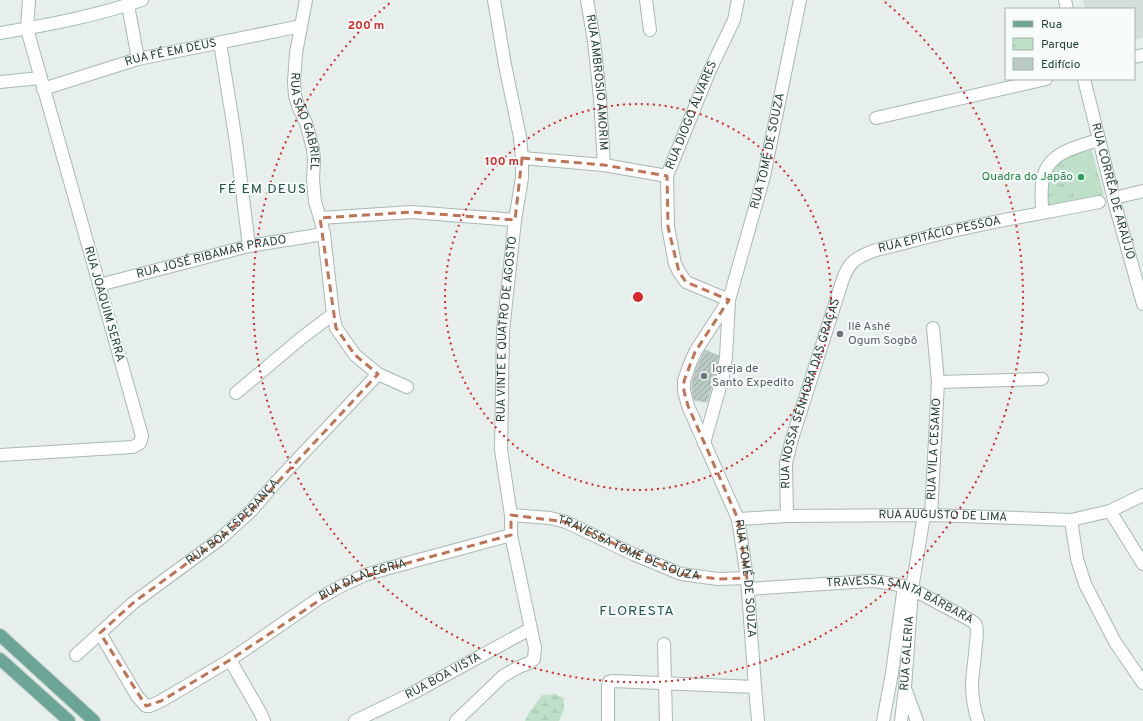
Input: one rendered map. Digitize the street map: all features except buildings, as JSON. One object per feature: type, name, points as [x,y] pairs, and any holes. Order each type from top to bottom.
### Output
[{"type":"main road","points":[[0,636],[94,721]]},
{"type":"main road","points":[[0,659],[69,721]]},
{"type":"street","name":"RUA JOAQUIM SERRA","points":[[0,455],[133,447],[140,443],[142,436],[27,29],[29,0]]},
{"type":"street","points":[[0,33],[27,29],[102,13],[142,0]]},
{"type":"street","name":"RUA SÃO GABRIEL","points":[[306,0],[296,54],[294,82],[295,96],[306,123],[313,149],[314,160],[312,179],[314,202],[324,234],[333,314],[336,328],[355,355],[378,374],[407,387]]},
{"type":"street","name":"RUA VINTE E QUATRO DE AGOSTO","points":[[456,721],[504,676],[519,667],[529,664],[534,659],[535,648],[512,535],[511,515],[501,450],[503,331],[515,220],[522,178],[522,158],[520,137],[505,65],[494,0]]},
{"type":"street","name":"RUA AMBROSIO AMORIM","points":[[587,0],[595,48],[604,165]]},
{"type":"street","points":[[646,0],[650,30]]},
{"type":"street","name":"RUA DIOGO ÁLVARES","points":[[729,300],[686,282],[675,264],[668,226],[667,176],[710,70],[734,20],[738,0]]},
{"type":"street","name":"RUA TOMÉ DE SOUZA","points":[[704,443],[723,376],[726,357],[729,300],[764,176],[800,0]]},
{"type":"street","points":[[128,5],[138,59]]},
{"type":"street","name":"RUA FÉ EM DEUS","points":[[0,82],[42,84],[138,59],[301,26]]},
{"type":"street","points":[[220,43],[236,142],[249,246]]},
{"type":"street","points":[[876,118],[1042,80]]},
{"type":"street","name":"RUA CORRÊA DE ARAÚJO","points":[[1084,80],[1098,140],[1143,304]]},
{"type":"street","points":[[1042,213],[1041,186],[1046,168],[1058,155],[1098,140]]},
{"type":"street","points":[[522,158],[604,165],[667,176]]},
{"type":"street","points":[[1114,198],[1143,191]]},
{"type":"street","name":"RUA EPITÁCIO PESSOA","points":[[845,274],[854,262],[862,256],[875,251],[940,233],[1099,202]]},
{"type":"street","points":[[320,218],[412,212],[515,220]]},
{"type":"street","name":"RUA JOSÉ RIBAMAR PRADO","points":[[99,285],[249,246],[324,234]]},
{"type":"street","name":"RUA NOSSA SENHORA DAS GRAÇAS","points":[[787,516],[786,463],[794,432],[845,274]]},
{"type":"street","name":"RUA TOMÉ DE SOUZA","points":[[729,300],[695,352],[684,381],[684,391],[688,406],[738,519],[747,584],[754,687],[758,721]]},
{"type":"street","points":[[236,393],[298,340],[333,314]]},
{"type":"street","name":"RUA VILA CESAMO","points":[[928,515],[938,382],[933,328]]},
{"type":"street","name":"RUA BOA ESPERANÇA","points":[[76,655],[133,603],[220,539],[250,511],[378,374]]},
{"type":"street","name":"RUA VILA CESAMO","points":[[938,382],[1042,379]]},
{"type":"street","name":"RUA AUGUSTO DE LIMA","points":[[738,519],[787,516],[928,515],[1071,520],[1110,511],[1143,495]]},
{"type":"street","points":[[1110,511],[1143,564]]},
{"type":"street","name":"TRAVESSA TOMÉ DE SOUZA","points":[[511,515],[550,518],[566,522],[633,554],[681,574],[747,584]]},
{"type":"street","name":"RUA GALERIA","points":[[883,721],[908,588],[928,515]]},
{"type":"street","points":[[1071,520],[1077,559],[1085,584],[1115,642],[1143,682]]},
{"type":"street","name":"RUA DA ALEGRIA","points":[[100,633],[142,702],[146,706],[150,706],[230,660],[318,599],[341,586],[365,575],[512,535]]},
{"type":"street","name":"TRAVESSA SANTA BÁRBARA","points":[[747,584],[885,582],[908,588],[972,621],[976,626],[977,633],[972,683],[972,700],[978,721]]},
{"type":"street","name":"RUA GALERIA","points":[[901,721],[905,688],[908,588]]},
{"type":"street","name":"RUA BOA VISTA","points":[[355,721],[413,693],[530,628]]},
{"type":"street","points":[[664,644],[666,721]]},
{"type":"street","points":[[230,660],[264,721]]},
{"type":"street","points":[[608,721],[608,686],[609,682],[612,681],[754,687]]},
{"type":"street","points":[[905,688],[916,721]]},
{"type":"highlighted area","points":[[522,158],[604,165],[667,176],[668,227],[679,272],[686,282],[729,300],[695,352],[684,381],[684,391],[688,406],[738,519],[747,578],[718,579],[681,574],[566,522],[511,515],[511,535],[389,568],[341,586],[230,660],[161,701],[146,706],[100,633],[133,603],[220,539],[251,511],[378,374],[355,355],[336,328],[320,218],[412,212],[515,220]]},
{"type":"shaded area","points":[[1083,0],[1143,0],[1143,38],[1135,40],[1135,8],[1085,8]]},
{"type":"green space","points":[[1091,147],[1104,195],[1047,207],[1046,186],[1055,162]]},
{"type":"green space","name":"Quadra do Japão","points":[[1088,152],[1099,194],[1075,200],[1063,160]]},
{"type":"green space","points":[[555,694],[564,698],[564,710],[559,721],[525,721],[528,714],[542,695]]},
{"type":"place","name":"Quadra do Japão","points":[[1081,177]]},
{"type":"place","name":"Ilê Ashé Ogum Sogbô","points":[[840,334]]},
{"type":"place","name":"Igreja de Santo Expedito","points":[[704,376]]},
{"type":"district","name":"FÉ EM DEUS","points":[[263,189]]},
{"type":"district","name":"FLORESTA","points":[[637,611]]}]
